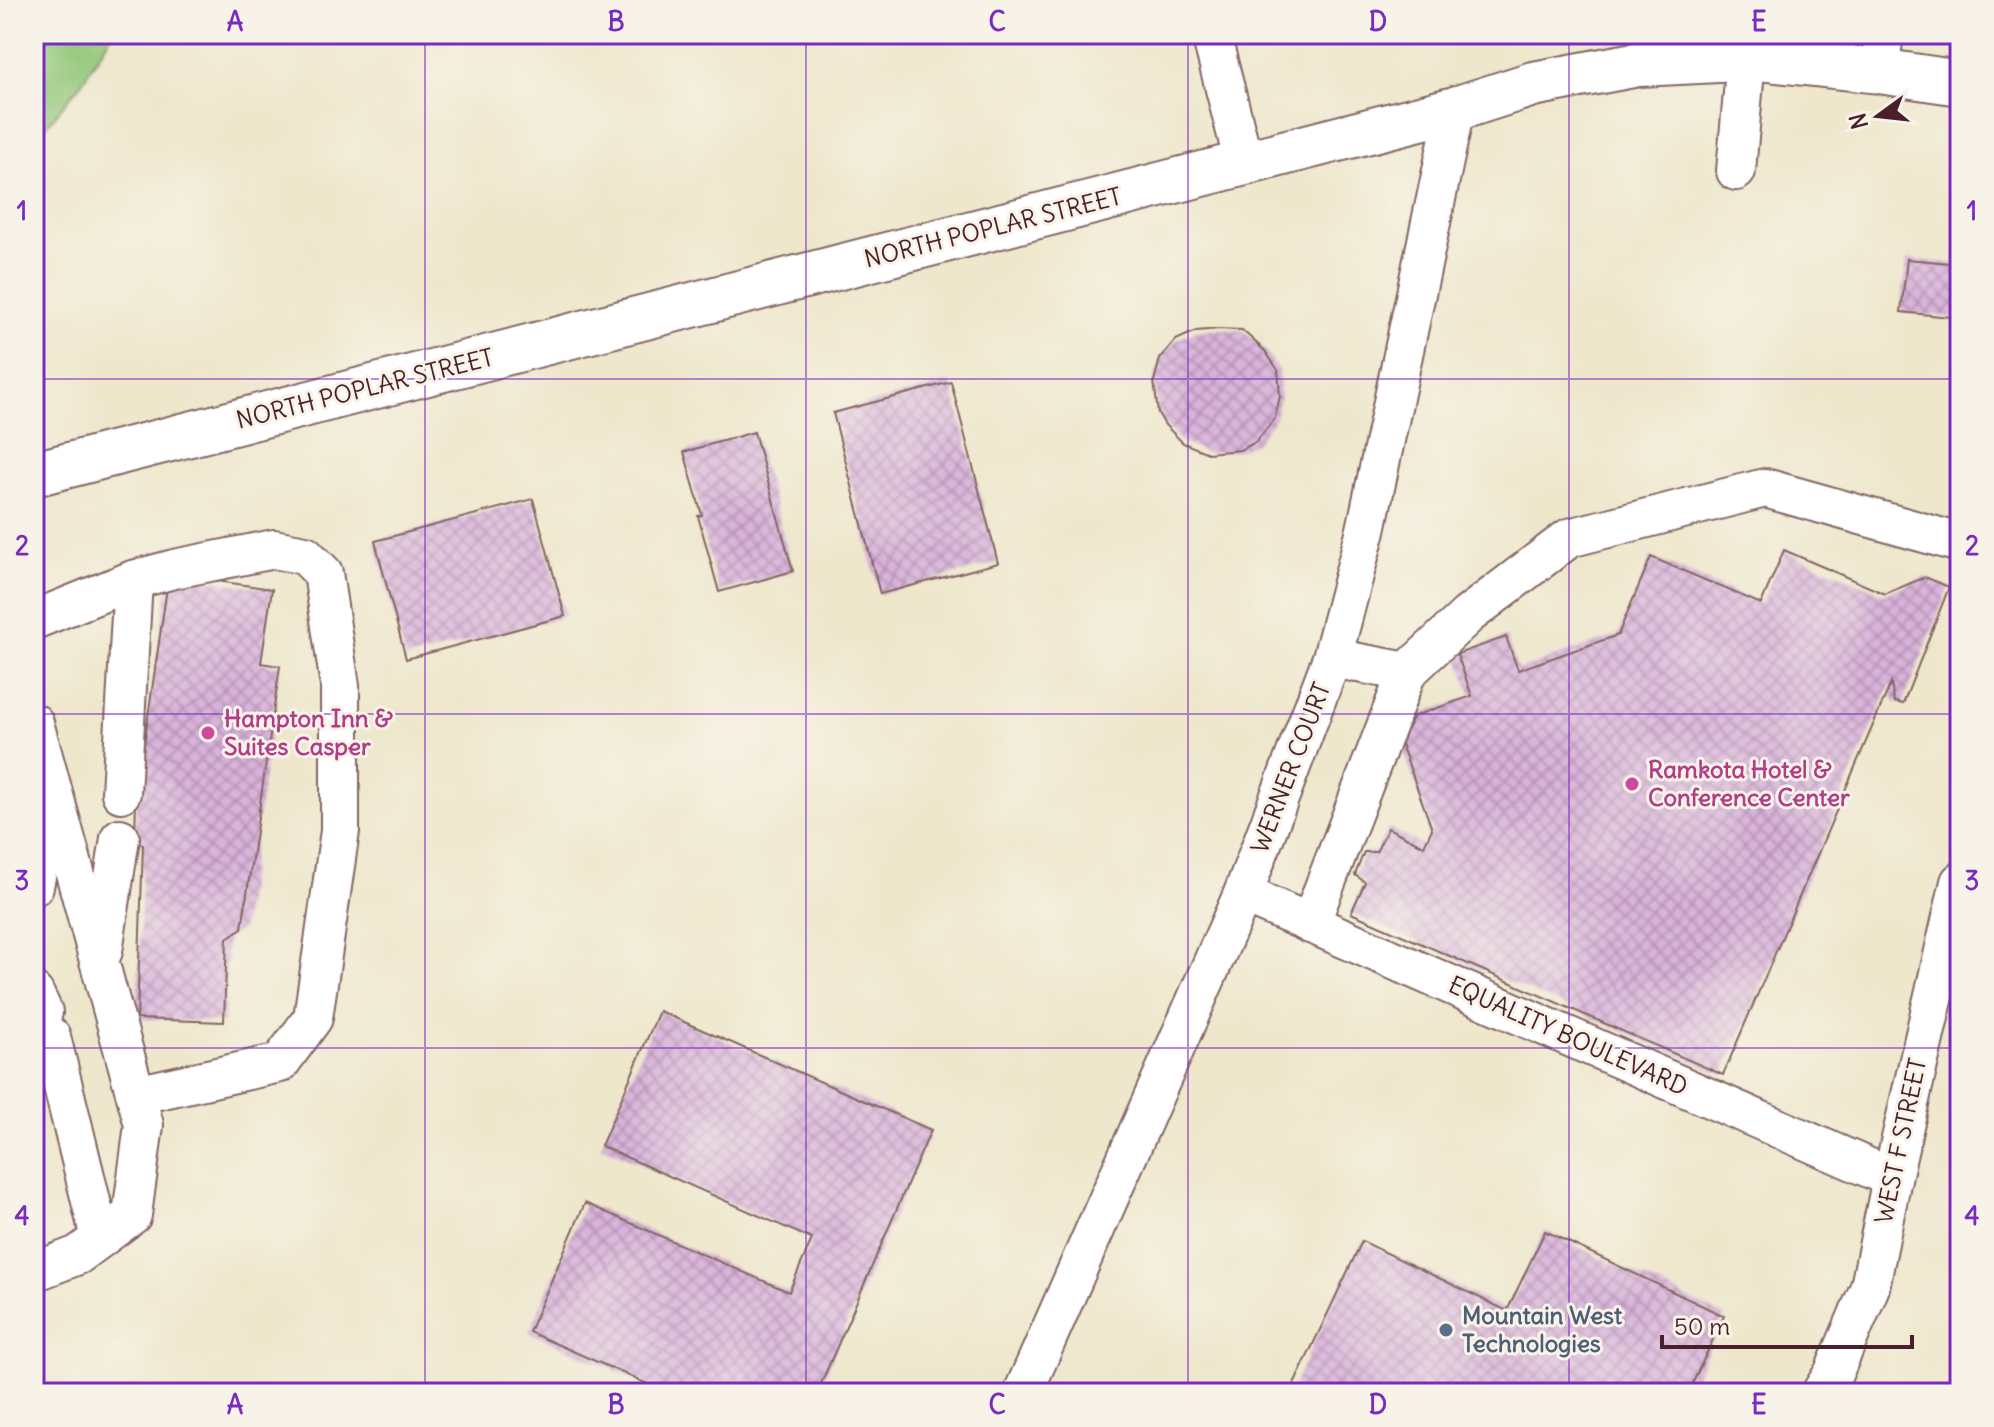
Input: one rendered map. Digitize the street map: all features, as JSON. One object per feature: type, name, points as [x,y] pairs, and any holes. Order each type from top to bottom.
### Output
[{"type":"main road","name":"NORTH POPLAR STREET","points":[[34,474],[1455,109],[1533,84],[1639,64],[1882,52],[1960,83]]},
{"type":"street","points":[[1211,34],[1244,163]]},
{"type":"street","points":[[1736,171],[1746,59]]},
{"type":"street","name":"WERNER COURT","points":[[1023,1393],[1243,894],[1332,658],[1366,530],[1455,109]]},
{"type":"street","points":[[1310,924],[1407,672],[1468,615],[1569,538],[1765,488],[1960,543]]},
{"type":"street","points":[[34,620],[133,580],[274,549],[305,555],[323,573],[340,686],[340,831],[313,1018],[280,1063],[136,1095]]},
{"type":"street","points":[[121,793],[133,580]]},
{"type":"street","points":[[1332,658],[1407,672]]},
{"type":"street","points":[[34,723],[144,1125],[132,1215],[78,1255],[34,1272]]},
{"type":"street","points":[[34,886],[53,794]]},
{"type":"street","points":[[100,965],[120,838]]},
{"type":"street","name":"WEST F STREET","points":[[1821,1393],[1833,1374],[1870,1287],[1960,882]]},
{"type":"street","name":"EQUALITY BOULEVARD","points":[[1243,894],[1892,1178]]},
{"type":"street","points":[[42,1014],[100,1238]]},
{"type":"green space","points":[[34,34],[112,34],[80,85],[34,141]]},
{"type":"building","points":[[1907,259],[1960,264],[1960,318],[1901,312]]},
{"type":"building","points":[[1242,330],[1265,351],[1278,370],[1280,396],[1275,418],[1256,442],[1240,450],[1208,453],[1183,443],[1165,425],[1158,413],[1154,381],[1160,359],[1176,340],[1196,331]]},
{"type":"building","points":[[951,382],[998,563],[880,594],[833,413]]},
{"type":"building","points":[[754,432],[793,571],[719,592],[684,452]]},
{"type":"building","points":[[533,499],[565,616],[406,659],[375,541]]},
{"type":"building","name":"Ramkota Hotel & Conference Center","points":[[1784,550],[1885,594],[1925,577],[1949,587],[1903,704],[1894,702],[1891,683],[1723,1075],[1351,913],[1365,882],[1355,875],[1364,852],[1376,852],[1388,828],[1424,846],[1432,829],[1400,741],[1414,716],[1472,696],[1457,654],[1506,637],[1518,670],[1618,635],[1651,557],[1761,604]]},
{"type":"building","name":"Hampton Inn & Suites Casper","points":[[169,574],[272,589],[261,663],[280,666],[242,928],[227,938],[224,1022],[137,1019],[143,845],[135,839],[136,799]]},
{"type":"building","points":[[659,1011],[931,1130],[817,1393],[668,1393],[529,1332],[585,1203],[789,1292],[812,1239],[601,1146]]},
{"type":"building","points":[[34,1210],[42,1233],[34,1236]]},
{"type":"building","points":[[1545,1231],[1724,1316],[1688,1393],[1290,1393],[1362,1241],[1507,1311]]},
{"type":"place","name":"Hampton Inn & Suites Casper","points":[[208,733]]},
{"type":"place","name":"Ramkota Hotel & Conference Center","points":[[1632,784]]},
{"type":"place","name":"Mountain West Technologies","points":[[1446,1330]]}]
